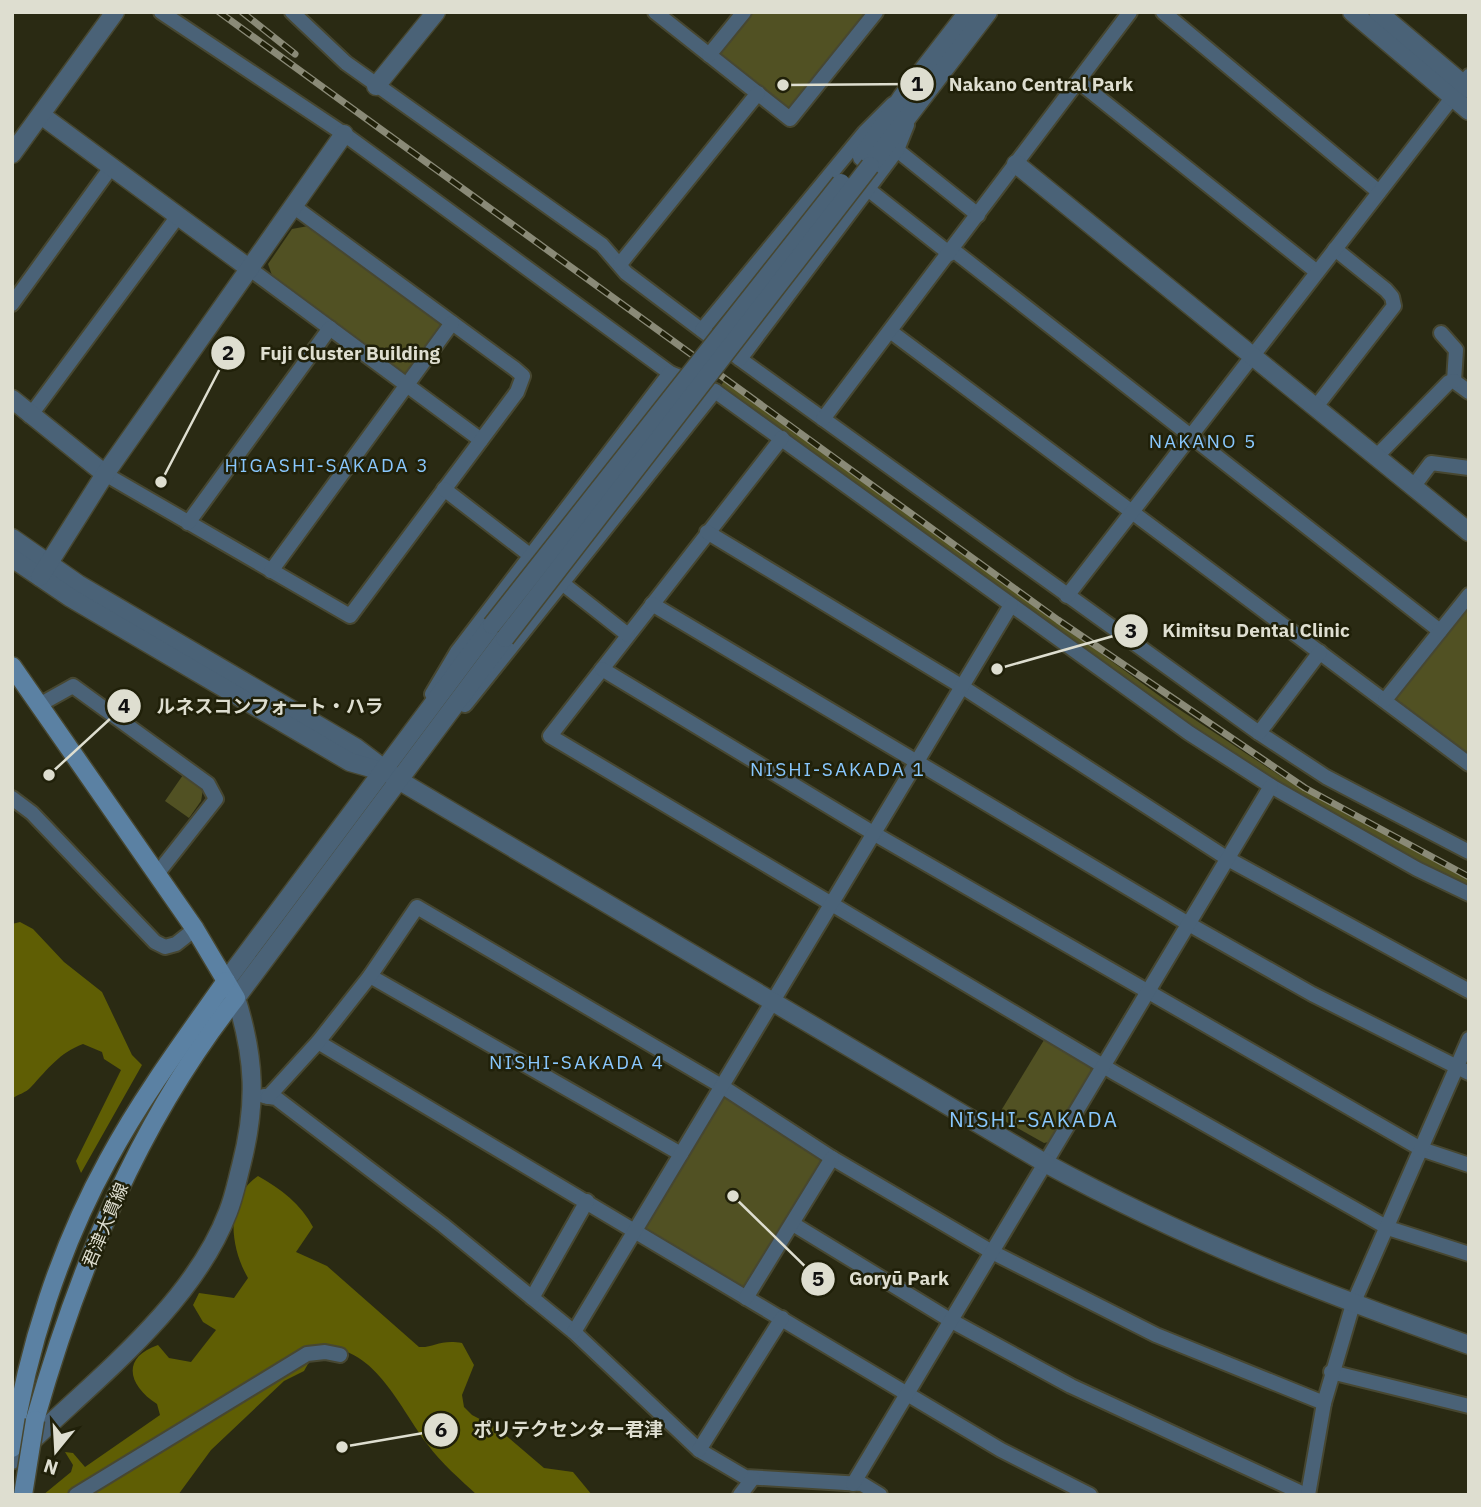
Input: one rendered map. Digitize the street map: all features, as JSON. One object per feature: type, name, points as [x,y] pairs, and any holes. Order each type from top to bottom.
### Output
[{"type":"main road","points":[[12,666],[195,929],[236,998]]},
{"type":"main road","name":"君津大貫線","points":[[13,1442],[46,1307],[92,1190],[165,1066],[226,981]]},
{"type":"main road","name":"君津大貫線","points":[[23,1495],[35,1420],[95,1246],[130,1167],[170,1091],[236,998]]},
{"type":"street","points":[[12,154],[114,12]]},
{"type":"street","points":[[161,12],[344,134],[670,373],[715,391],[1189,733],[1271,786],[1417,869],[1469,894]]},
{"type":"street","points":[[292,12],[346,64],[602,245],[626,273],[1067,596],[1259,733],[1326,777],[1469,852]]},
{"type":"street","points":[[376,86],[436,12]]},
{"type":"street","points":[[654,12],[790,119],[876,12]]},
{"type":"street","points":[[709,55],[744,12]]},
{"type":"street","points":[[421,737],[505,638],[866,161],[968,12]]},
{"type":"street","points":[[702,330],[865,132],[907,104],[988,12]]},
{"type":"street","points":[[823,419],[1130,12]]},
{"type":"street","points":[[1163,12],[1378,192]]},
{"type":"street","points":[[1352,12],[1464,87]]},
{"type":"street","points":[[1378,12],[1464,87],[1469,111]]},
{"type":"street","points":[[1079,82],[1317,272]]},
{"type":"street","points":[[1067,596],[1378,192],[1464,87]]},
{"type":"street","points":[[620,264],[758,93]]},
{"type":"street","points":[[740,359],[897,150],[907,104]]},
{"type":"street","points":[[41,115],[481,440]]},
{"type":"street","points":[[44,570],[105,474],[344,134]]},
{"type":"street","points":[[897,150],[978,215]]},
{"type":"street","points":[[260,1095],[236,998],[421,737],[492,625],[866,161]]},
{"type":"street","points":[[1016,164],[1469,532]]},
{"type":"street","points":[[12,304],[112,166]]},
{"type":"street","points":[[869,190],[1190,434],[1440,631]]},
{"type":"street","points":[[12,399],[105,474],[350,616],[517,392],[523,376],[293,206]]},
{"type":"street","points":[[30,416],[178,216]]},
{"type":"street","points":[[1315,408],[1394,306],[1392,297],[1386,290],[1335,249]]},
{"type":"street","points":[[271,571],[452,323]]},
{"type":"street","points":[[188,523],[330,328]]},
{"type":"street","points":[[890,331],[1469,764]]},
{"type":"street","points":[[1441,333],[1456,350],[1454,381]]},
{"type":"street","points":[[421,737],[429,699],[457,652],[670,373]]},
{"type":"street","points":[[1376,457],[1449,382],[1454,381]]},
{"type":"street","points":[[1454,381],[1469,392]]},
{"type":"street","points":[[421,737],[466,704],[715,391]]},
{"type":"street","points":[[782,438],[551,736],[1102,1066],[1388,1228],[1469,1254]]},
{"type":"street","points":[[1413,487],[1432,463],[1469,468]]},
{"type":"street","points":[[444,489],[531,556]]},
{"type":"street","points":[[708,532],[961,686],[1228,859],[1469,992]]},
{"type":"street","points":[[12,538],[44,570]]},
{"type":"street","points":[[12,558],[44,570],[355,747],[392,777],[1045,1163],[1190,1236],[1353,1304],[1469,1345]]},
{"type":"street","points":[[562,583],[628,635]]},
{"type":"street","points":[[1385,700],[1469,595]]},
{"type":"street","points":[[652,604],[1187,923],[1312,994],[1462,1071]]},
{"type":"street","points":[[574,1332],[1011,605]]},
{"type":"street","points":[[1259,733],[1320,652]]},
{"type":"street","points":[[602,669],[873,833],[1421,1149],[1469,1165]]},
{"type":"street","points":[[39,705],[73,686],[208,784],[216,799],[157,874]]},
{"type":"street","points":[[226,981],[392,777]]},
{"type":"street","points":[[853,1484],[1271,786]]},
{"type":"street","points":[[12,798],[32,813],[155,942],[165,947],[176,944],[195,929]]},
{"type":"street","points":[[12,1460],[154,1322],[209,1251],[228,1212],[260,1095],[318,1042],[370,976],[417,907],[723,1087],[832,1158],[992,1252],[1156,1335],[1324,1403]]},
{"type":"street","points":[[370,976],[681,1154]]},
{"type":"street","points":[[793,1224],[950,1320],[1071,1386],[1307,1495],[1331,1372],[1353,1304],[1421,1149],[1462,1071],[1469,1039]]},
{"type":"street","points":[[318,1042],[1001,1450],[1090,1495]]},
{"type":"street","points":[[260,1095],[276,1098],[443,1225],[574,1332],[699,1450],[738,1474],[753,1478],[853,1484],[873,1492]]},
{"type":"street","points":[[747,1298],[832,1158]]},
{"type":"street","points":[[532,1298],[587,1201]]},
{"type":"street","points":[[699,1450],[782,1318]]},
{"type":"street","points":[[76,1495],[125,1467],[183,1426],[307,1354],[326,1352],[341,1355]]},
{"type":"street","points":[[1331,1372],[1469,1406]]},
{"type":"street","points":[[740,1495],[753,1478]]},
{"type":"shaded area","points":[[750,12],[871,12],[790,112],[720,58],[718,51]]},
{"type":"shaded area","points":[[308,226],[440,323],[441,328],[410,372],[400,375],[274,281],[268,264],[292,229]]},
{"type":"shaded area","points":[[724,381],[1168,702],[1282,777],[1469,880],[1469,888],[1333,817],[1197,732],[720,387]]},
{"type":"shaded area","points":[[1469,602],[1469,755],[1395,698]]},
{"type":"shaded area","points":[[183,775],[203,790],[201,801],[189,818],[165,801]]},
{"type":"shaded area","points":[[20,922],[33,929],[64,962],[102,992],[132,1055],[142,1065],[81,1173],[76,1161],[121,1070],[104,1059],[102,1052],[83,1044],[60,1057],[29,1089],[12,1099],[12,924]]},
{"type":"shaded area","points":[[1044,1040],[1090,1067],[1093,1075],[1049,1142],[1044,1143],[1001,1119],[999,1114]]},
{"type":"shaded area","points":[[729,1097],[821,1156],[821,1167],[746,1291],[648,1233],[645,1225],[721,1099]]},
{"type":"shaded area","points":[[258,1176],[290,1198],[303,1211],[313,1227],[296,1252],[327,1266],[419,1347],[448,1342],[462,1343],[474,1365],[462,1395],[464,1407],[472,1415],[497,1428],[544,1468],[573,1472],[592,1495],[477,1495],[433,1452],[395,1396],[370,1366],[354,1355],[337,1349],[317,1348],[304,1371],[284,1381],[211,1450],[178,1495],[43,1495],[71,1472],[73,1465],[65,1452],[73,1453],[85,1467],[160,1415],[157,1404],[147,1397],[135,1381],[134,1365],[138,1357],[158,1345],[169,1358],[191,1362],[216,1330],[203,1322],[193,1305],[199,1293],[234,1298],[248,1278],[237,1252],[233,1224],[240,1197]]},
{"type":"railway","points":[[219,12],[1058,620],[1305,788],[1469,877]]},
{"type":"railway","points":[[242,12],[295,54]]},
{"type":"place","name":"Nakano Central Park","points":[[783,85]]},
{"type":"place","name":"Fuji Cluster Building","points":[[161,482]]},
{"type":"place","name":"Kimitsu Dental Clinic","points":[[997,669]]},
{"type":"place","name":"ルネスコンフォート・ハラ","points":[[49,775]]},
{"type":"place","name":"Goryū Park","points":[[733,1196]]},
{"type":"place","name":"ポリテクセンター君津","points":[[342,1447]]},
{"type":"district","name":"NAKANO 5","points":[[1203,441]]},
{"type":"district","name":"HIGASHI-SAKADA 3","points":[[327,465]]},
{"type":"district","name":"NISHI-SAKADA 1","points":[[838,769]]},
{"type":"district","name":"NISHI-SAKADA 4","points":[[577,1062]]},
{"type":"district","name":"NISHI-SAKADA","points":[[1034,1119]]}]
